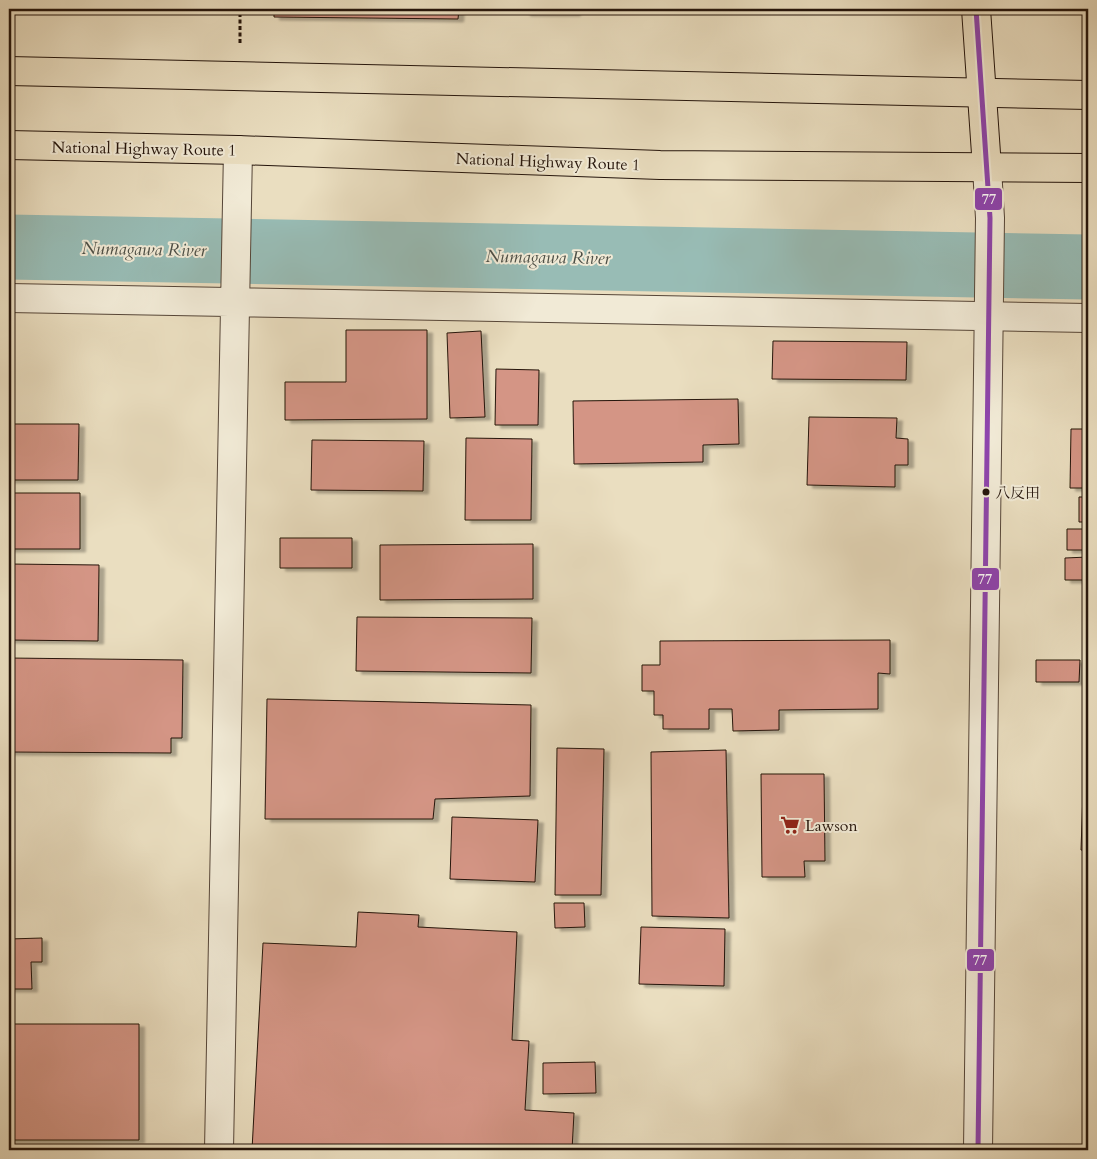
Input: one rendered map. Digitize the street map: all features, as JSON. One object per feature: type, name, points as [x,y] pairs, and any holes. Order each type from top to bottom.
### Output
[{"type":"main road","points":[[976,9],[987,168]]},
{"type":"main road","points":[[9,72],[1088,95]]},
{"type":"main road","name":"National Highway Route 1","points":[[9,145],[238,150],[660,164],[1088,168]]},
{"type":"street","points":[[219,1150],[238,150]]},
{"type":"street","points":[[978,1150],[990,218],[987,168]]},
{"type":"street","points":[[9,298],[235,293],[989,310],[1088,318]]},
{"type":"building","points":[[274,9],[459,9],[458,19],[274,17]]},
{"type":"building","points":[[525,9],[575,9],[575,13],[525,13]]},
{"type":"building","points":[[346,330],[427,330],[427,419],[285,420],[285,382],[346,382]]},
{"type":"building","points":[[481,331],[485,417],[450,418],[447,333]]},
{"type":"building","points":[[773,341],[907,342],[906,380],[772,379]]},
{"type":"building","points":[[496,369],[539,370],[538,425],[495,425]]},
{"type":"building","points":[[738,399],[739,444],[703,445],[703,462],[574,464],[573,401]]},
{"type":"building","points":[[809,417],[897,418],[896,438],[908,439],[908,465],[895,465],[895,487],[807,485]]},
{"type":"building","points":[[9,424],[79,424],[78,480],[9,480]]},
{"type":"building","points":[[1071,429],[1088,429],[1088,488],[1070,488]]},
{"type":"building","points":[[466,438],[532,439],[531,520],[465,520]]},
{"type":"building","points":[[312,440],[424,441],[423,491],[311,490]]},
{"type":"building","points":[[9,493],[80,493],[80,549],[9,549]]},
{"type":"building","points":[[1079,497],[1088,497],[1088,522],[1079,522]]},
{"type":"building","points":[[1067,529],[1088,529],[1088,550],[1067,550]]},
{"type":"building","points":[[280,538],[352,538],[352,568],[280,568]]},
{"type":"building","points":[[533,544],[533,599],[380,600],[380,545]]},
{"type":"building","points":[[1088,557],[1088,580],[1065,580],[1065,558]]},
{"type":"building","points":[[9,564],[99,565],[98,641],[9,640]]},
{"type":"building","points":[[357,617],[532,618],[531,673],[356,671]]},
{"type":"building","points":[[890,640],[890,674],[878,673],[878,709],[779,710],[779,730],[733,731],[732,709],[709,709],[709,729],[663,729],[663,715],[654,715],[654,691],[642,691],[642,665],[660,665],[660,641]]},
{"type":"building","points":[[9,658],[183,660],[182,738],[171,738],[171,753],[9,752]]},
{"type":"building","points":[[1036,660],[1080,660],[1079,682],[1036,682]]},
{"type":"building","points":[[267,699],[531,705],[530,796],[435,799],[433,819],[265,819]]},
{"type":"building","points":[[557,748],[604,749],[601,895],[555,895]]},
{"type":"building","points":[[726,750],[729,918],[652,916],[651,752]]},
{"type":"building","points":[[761,774],[824,774],[825,861],[804,861],[805,877],[762,877]]},
{"type":"building","points":[[1083,792],[1088,792],[1088,851],[1081,850]]},
{"type":"building","points":[[452,817],[538,820],[535,882],[450,879]]},
{"type":"building","points":[[554,903],[584,903],[585,927],[555,928]]},
{"type":"building","points":[[358,912],[419,915],[418,927],[517,932],[512,1040],[529,1041],[525,1110],[574,1113],[572,1150],[252,1150],[263,943],[356,947]]},
{"type":"building","points":[[641,927],[725,929],[724,986],[639,984]]},
{"type":"building","points":[[42,938],[42,962],[31,962],[32,989],[9,989],[9,939]]},
{"type":"building","points":[[9,1024],[139,1024],[139,1140],[9,1140]]},
{"type":"building","points":[[595,1062],[596,1093],[543,1094],[543,1063]]},
{"type":"building","points":[[704,1146],[704,1150],[618,1150],[618,1148]]},
{"type":"waterway","name":"Numagawa River","points":[[9,247],[1088,267]]},
{"type":"transit line","name":"77","points":[[976,9],[990,218],[978,1150]]},
{"type":"place","name":"八反田","points":[[986,492]]},
{"type":"place","name":"Lawson","points":[[790,825]]}]
